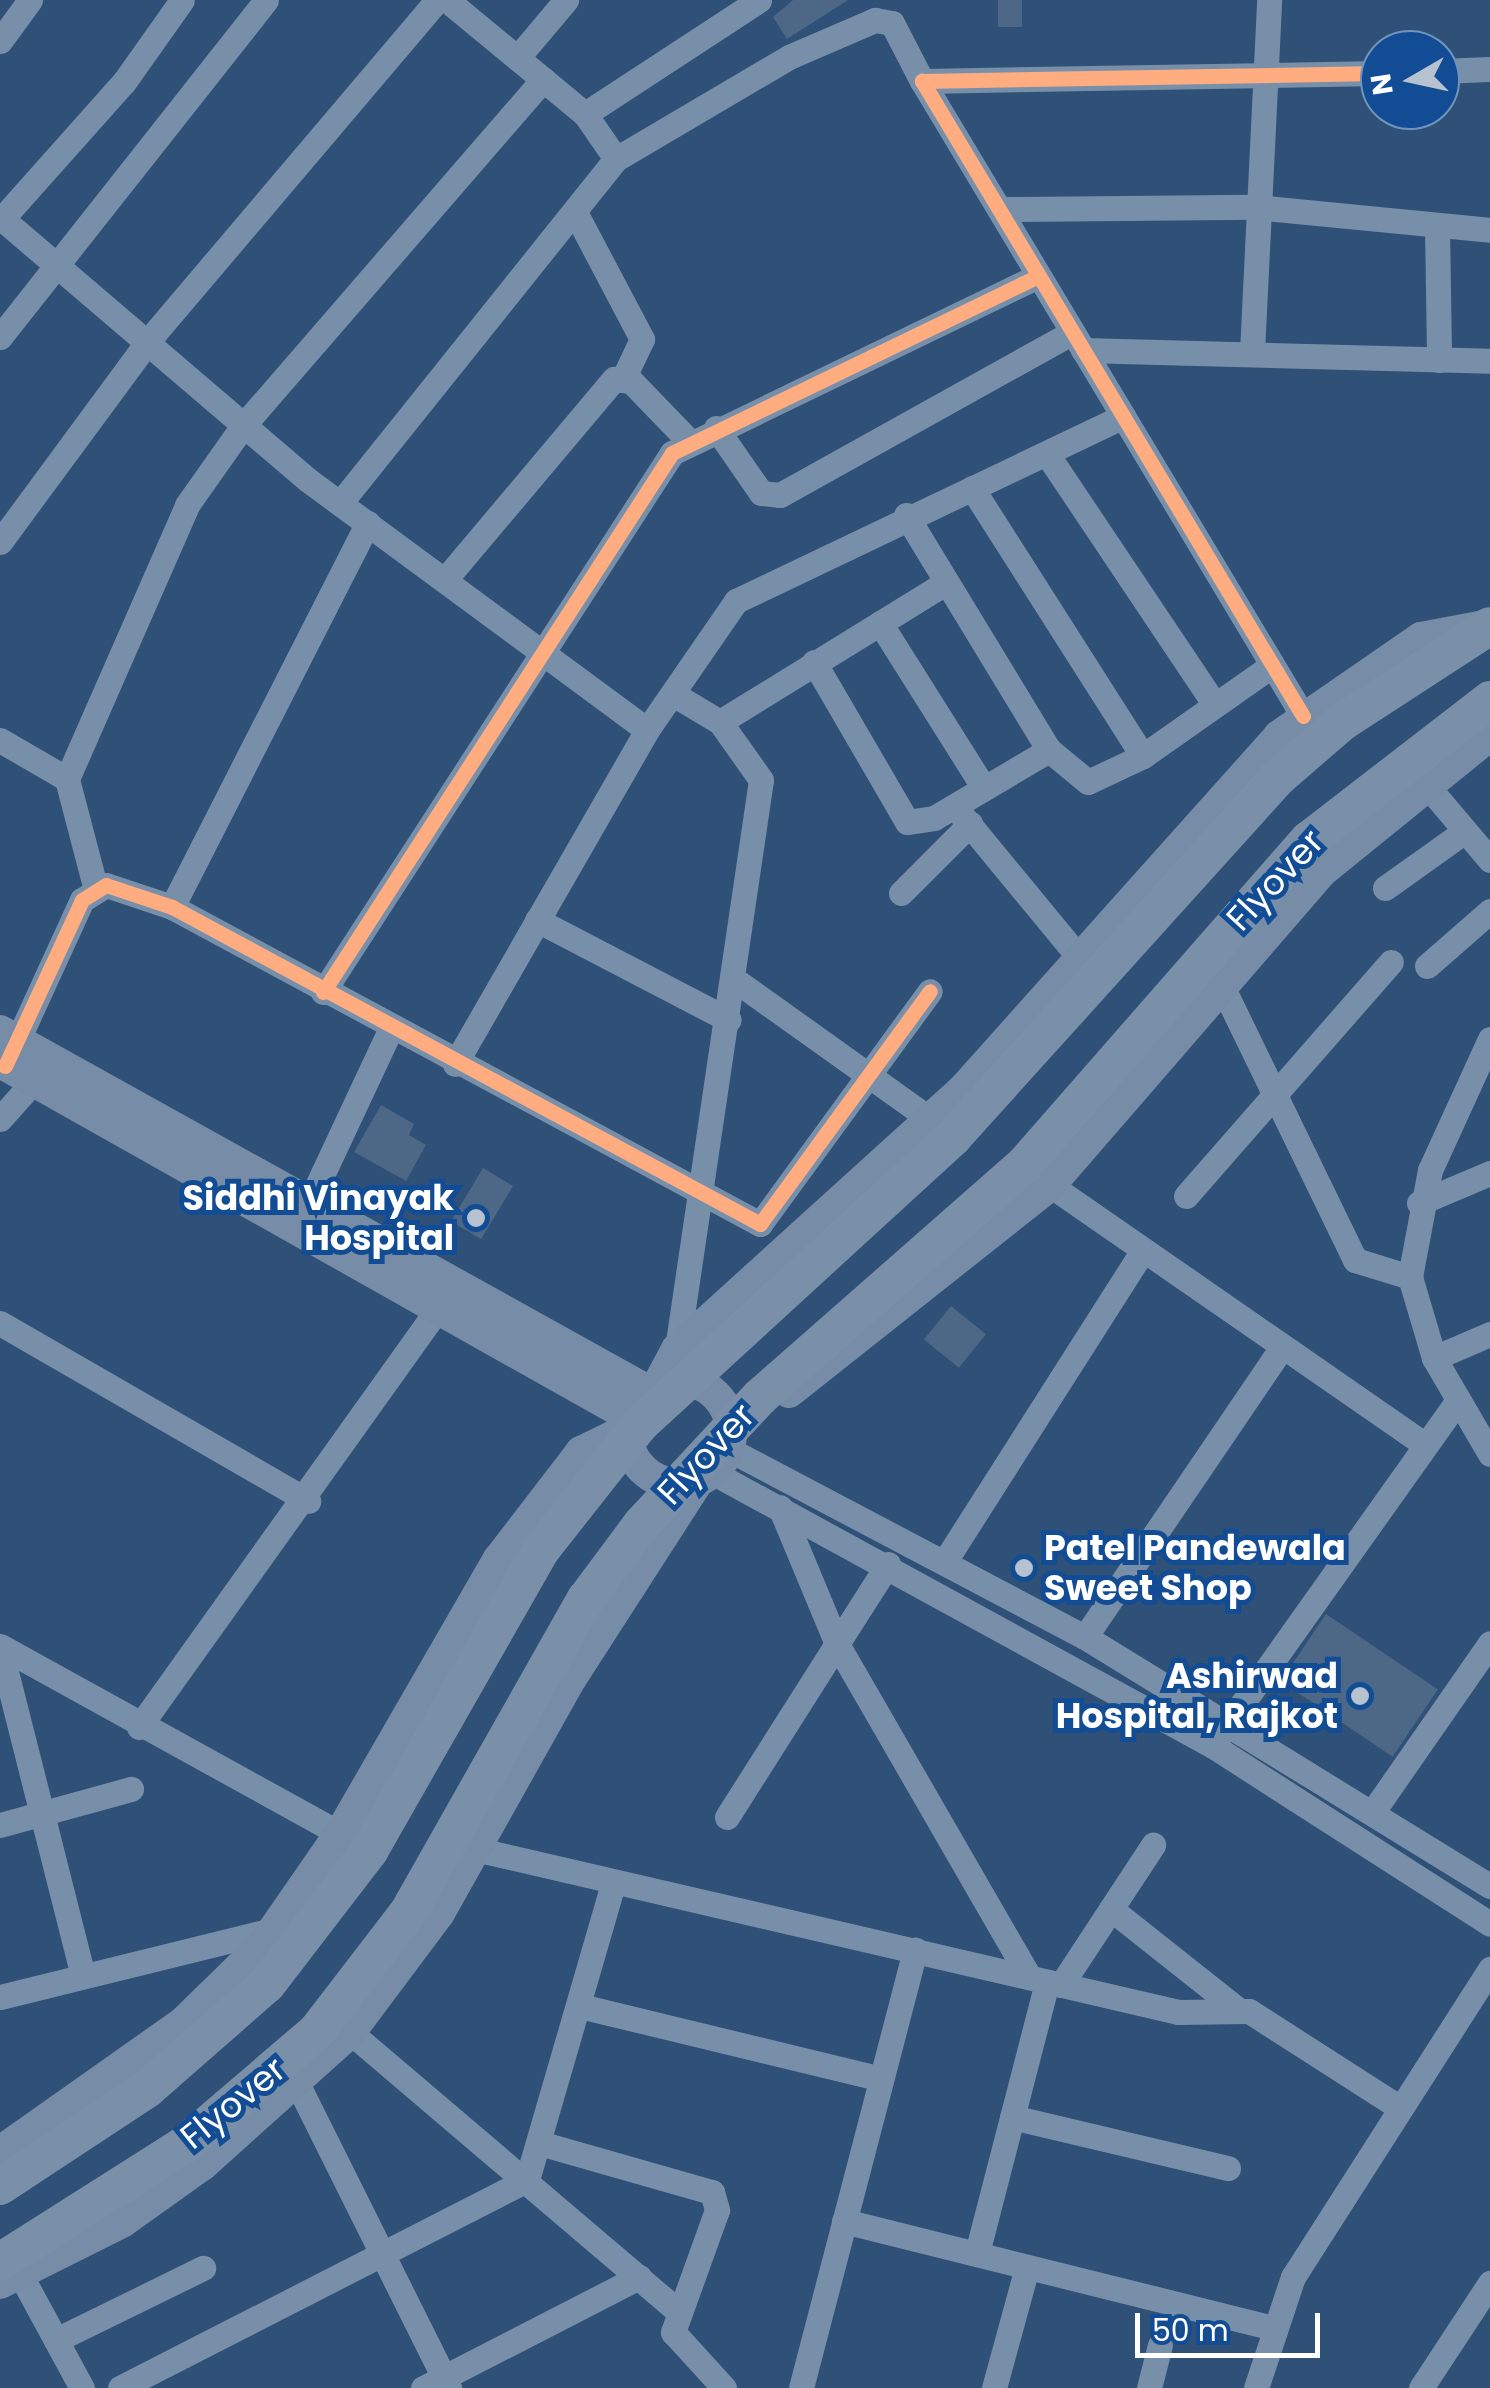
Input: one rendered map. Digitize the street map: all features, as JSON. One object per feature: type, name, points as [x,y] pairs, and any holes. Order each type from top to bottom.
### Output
[{"type":"highway","name":"Flyover","points":[[0,2186],[147,2089],[267,1984],[368,1852],[540,1551],[640,1424],[966,1124],[1276,779],[1342,722],[1490,626]]},
{"type":"highway","name":"Flyover","points":[[7,2273],[333,2032],[408,1913],[586,1599],[642,1524],[760,1397],[1025,1164],[1309,840],[1490,700]]},
{"type":"main road","points":[[0,2152],[182,2023],[276,1930],[340,1834],[499,1559],[581,1452],[640,1405],[677,1349],[933,1121],[1077,954],[1302,716],[1422,638],[1490,626]]},
{"type":"main road","points":[[7,2273],[122,2222],[298,2085],[333,2032],[475,1849],[717,1460],[1050,1184],[1322,871],[1424,782],[1486,745]]},
{"type":"main road","points":[[11,1056],[444,1300],[640,1405],[706,1387],[726,1411],[717,1460]]},
{"type":"main road","points":[[640,1405],[649,1475],[717,1460]]},
{"type":"street","points":[[0,41],[30,0]]},
{"type":"street","points":[[182,0],[124,82],[1,219],[242,427],[368,523],[448,576],[648,730]]},
{"type":"street","points":[[0,337],[266,0]]},
{"type":"street","points":[[0,542],[148,342],[438,0]]},
{"type":"street","points":[[447,0],[585,114],[616,159]]},
{"type":"street","points":[[518,58],[566,0]]},
{"type":"street","points":[[585,114],[759,0]]},
{"type":"street","points":[[1252,352],[1268,0]]},
{"type":"street","points":[[341,502],[616,159],[789,57],[875,20],[892,23],[922,80],[1006,209],[1036,277],[1124,416],[1302,716]]},
{"type":"street","points":[[1460,70],[1490,69]]},
{"type":"street","points":[[922,80],[1360,73]]},
{"type":"street","points":[[0,1119],[11,1056],[95,886],[67,779],[170,537],[242,427],[543,79]]},
{"type":"street","points":[[1006,209],[1256,207],[1490,230]]},
{"type":"street","points":[[448,576],[607,386],[624,377],[642,339],[575,212]]},
{"type":"street","points":[[1436,226],[1439,360]]},
{"type":"street","points":[[323,992],[540,648],[688,440],[1036,277]]},
{"type":"street","points":[[716,428],[761,493],[780,496],[1077,341],[1490,361]]},
{"type":"street","points":[[624,377],[688,440]]},
{"type":"street","points":[[454,1064],[648,730],[736,602],[906,515],[1124,416]]},
{"type":"street","points":[[1047,454],[1215,705]]},
{"type":"street","points":[[972,488],[1143,756]]},
{"type":"street","points":[[906,515],[1050,750],[1088,782],[1143,756],[1271,666]]},
{"type":"street","points":[[172,907],[368,523]]},
{"type":"street","points":[[720,722],[945,583]]},
{"type":"street","points":[[880,624],[984,788]]},
{"type":"street","points":[[814,662],[907,822],[962,815]]},
{"type":"street","points":[[673,694],[720,722],[761,780],[735,980],[698,1192],[677,1349]]},
{"type":"street","points":[[0,740],[67,779]]},
{"type":"street","points":[[901,893],[984,788],[1050,750]]},
{"type":"street","points":[[1424,782],[1490,860]]},
{"type":"street","points":[[962,815],[1077,954]]},
{"type":"street","points":[[1385,888],[1465,831]]},
{"type":"street","points":[[95,886],[172,907],[390,1030],[750,1223],[768,1219],[930,991]]},
{"type":"street","points":[[1427,966],[1490,911]]},
{"type":"street","points":[[538,920],[729,1020]]},
{"type":"street","points":[[1186,1196],[1391,962]]},
{"type":"street","points":[[735,980],[933,1121]]},
{"type":"street","points":[[1222,984],[1355,1260],[1410,1277]]},
{"type":"street","points":[[301,1220],[390,1030]]},
{"type":"street","points":[[1490,1039],[1419,1203],[1410,1277],[1434,1358],[1490,1454]]},
{"type":"street","points":[[1419,1203],[1490,1173]]},
{"type":"street","points":[[1050,1184],[1142,1253],[1426,1445]]},
{"type":"street","points":[[945,1561],[1142,1253]]},
{"type":"street","points":[[140,1727],[308,1500],[444,1300]]},
{"type":"street","points":[[0,1323],[308,1500]]},
{"type":"street","points":[[1434,1358],[1490,1334]]},
{"type":"street","points":[[1085,1636],[1282,1347]]},
{"type":"street","points":[[1212,1746],[1458,1400]]},
{"type":"street","points":[[717,1460],[780,1507],[1212,1746],[1490,1924]]},
{"type":"street","points":[[717,1460],[945,1561],[1085,1636],[1374,1810],[1490,1886]]},
{"type":"street","points":[[780,1507],[837,1644],[1045,1981]]},
{"type":"street","points":[[727,1816],[888,1564]]},
{"type":"street","points":[[1374,1810],[1490,1642]]},
{"type":"street","points":[[0,1647],[340,1834]]},
{"type":"street","points":[[0,1647],[82,1973]]},
{"type":"street","points":[[0,1825],[131,1789]]},
{"type":"street","points":[[977,2253],[1045,1981],[1110,1909],[1153,1845]]},
{"type":"street","points":[[475,1849],[612,1888],[915,1950],[1196,2015],[1237,2010]]},
{"type":"street","points":[[120,2388],[526,2180],[543,2144],[612,1888]]},
{"type":"street","points":[[1110,1909],[1237,2010],[1397,2106]]},
{"type":"street","points":[[0,1997],[82,1973],[276,1930]]},
{"type":"street","points":[[801,2388],[915,1950]]},
{"type":"street","points":[[1256,2388],[1293,2277],[1397,2106],[1490,1969]]},
{"type":"street","points":[[580,2006],[882,2079]]},
{"type":"street","points":[[333,2032],[526,2180],[680,2314]]},
{"type":"street","points":[[298,2085],[384,2255],[439,2385],[639,2277]]},
{"type":"street","points":[[1012,2117],[1228,2168]]},
{"type":"street","points":[[543,2144],[712,2192],[717,2210],[673,2332],[724,2388]]},
{"type":"street","points":[[844,2221],[1273,2328]]},
{"type":"street","points":[[994,2388],[1028,2267]]},
{"type":"street","points":[[56,2340],[203,2268]]},
{"type":"street","points":[[7,2273],[56,2340],[82,2388]]},
{"type":"street","points":[[1421,2388],[1490,2283]]},
{"type":"street","points":[[1148,2388],[1160,2344]]},
{"type":"building","points":[[793,0],[848,0],[787,39],[773,17]]},
{"type":"building","points":[[998,0],[1022,0],[1022,27],[998,27]]},
{"type":"building","points":[[381,1105],[414,1124],[409,1135],[426,1145],[406,1181],[354,1152]]},
{"type":"building","points":[[483,1168],[513,1186],[481,1239],[451,1221]]},
{"type":"building","points":[[951,1306],[986,1334],[959,1368],[924,1339]]},
{"type":"building","points":[[1326,1614],[1438,1689],[1393,1757],[1281,1681]]},
{"type":"cycle path","points":[[1303,716],[922,81],[1360,73]]},
{"type":"cycle path","points":[[323,992],[672,453],[1036,277]]},
{"type":"cycle path","points":[[5,1066],[82,900],[106,885],[172,907],[760,1224],[930,991]]},
{"type":"place","name":"Siddhi Vinayak Hospital","points":[[476,1218]]},
{"type":"place","name":"Patel Pandewala Sweet Shop","points":[[1024,1568]]},
{"type":"place","name":"Ashirwad Hospital, Rajkot","points":[[1360,1696]]}]
